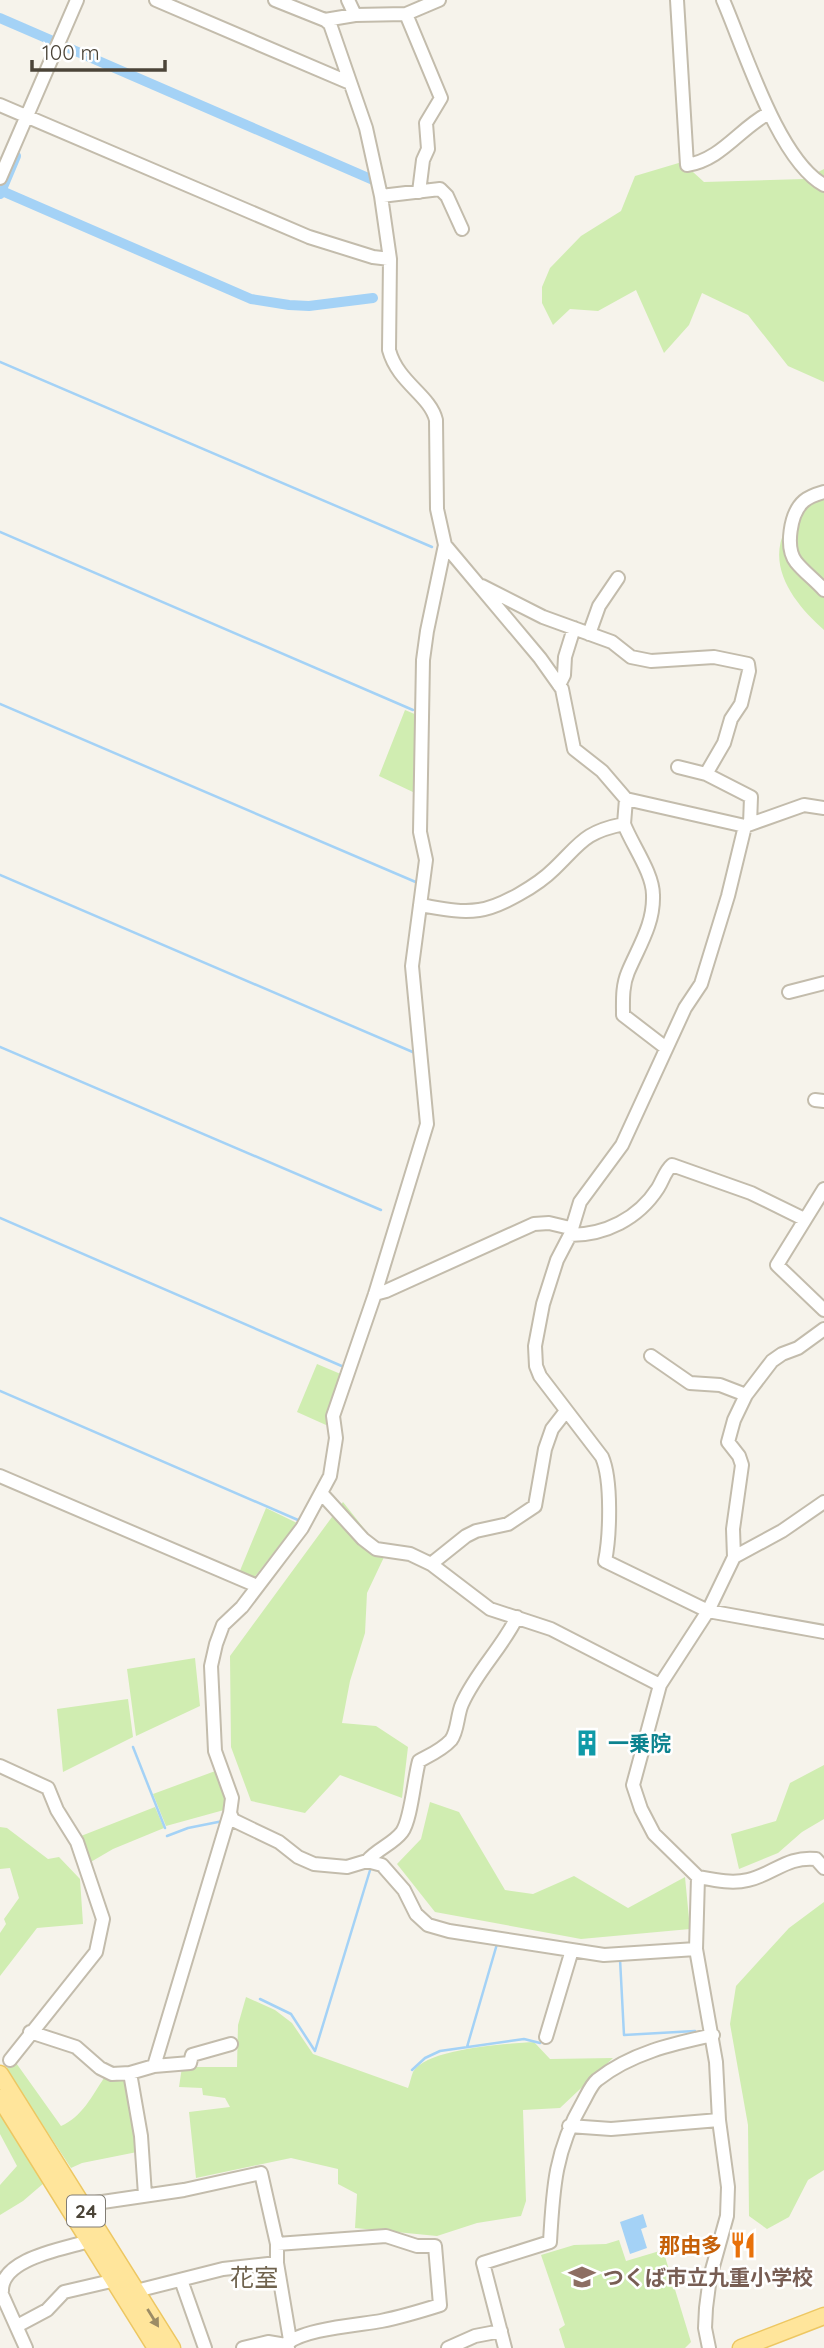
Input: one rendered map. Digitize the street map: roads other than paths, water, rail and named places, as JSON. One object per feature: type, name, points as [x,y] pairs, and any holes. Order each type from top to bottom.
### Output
[{"type":"main road","name":"24","points":[[0,2074],[172,2348]]},
{"type":"main road","name":"24","points":[[0,2098],[156,2348]]},
{"type":"main road","points":[[741,2348],[824,2316]]},
{"type":"street","points":[[0,178],[77,0]]},
{"type":"street","points":[[156,0],[350,83]]},
{"type":"street","points":[[154,2066],[230,1813],[232,1798],[215,1751],[211,1666],[216,1644],[223,1625],[242,1607],[302,1528],[330,1476],[335,1449],[333,1416],[375,1294],[427,1124],[412,965],[426,860],[421,832],[423,660],[445,545],[437,509],[436,421],[434,410],[405,381],[393,363],[389,350],[390,259],[381,196],[372,148],[330,24],[275,0]]},
{"type":"street","points":[[348,0],[355,15]]},
{"type":"street","points":[[325,20],[355,15],[406,14],[439,0]]},
{"type":"street","points":[[677,0],[687,165],[723,150],[747,127],[769,113]]},
{"type":"street","points":[[723,0],[769,113],[794,155],[824,185]]},
{"type":"street","points":[[406,14],[442,98],[426,123],[428,149],[423,160],[419,192]]},
{"type":"street","points":[[0,105],[309,237],[373,257],[390,259]]},
{"type":"street","points":[[381,196],[440,190],[447,196],[462,229]]},
{"type":"street","points":[[824,492],[806,499],[800,505],[790,531],[789,545],[796,562],[824,590]]},
{"type":"street","points":[[445,545],[540,658],[559,685],[574,749],[602,771],[626,799],[747,825],[804,805],[824,808]]},
{"type":"street","points":[[589,634],[599,606],[618,578]]},
{"type":"street","points":[[475,583],[543,617],[612,642],[631,657],[651,661],[715,657],[748,664],[749,671],[741,704],[731,719],[723,743],[706,774]]},
{"type":"street","points":[[559,685],[564,675],[565,657],[574,628]]},
{"type":"street","points":[[678,767],[706,774],[751,797],[747,825],[701,984],[685,1008],[622,1144],[580,1202],[557,1260],[543,1304],[536,1346],[536,1366],[566,1411],[602,1457],[607,1469],[609,1492],[605,1561],[708,1611],[824,1632]]},
{"type":"street","points":[[626,799],[624,824],[647,872],[653,894],[649,930],[625,982],[623,1015],[666,1048]]},
{"type":"street","points":[[420,905],[458,911],[480,911],[534,886],[552,871],[581,839],[599,829],[624,824]]},
{"type":"street","points":[[789,992],[824,983]]},
{"type":"street","points":[[375,1294],[534,1224],[549,1223],[570,1231],[602,1232],[628,1220],[657,1190],[672,1165],[751,1193],[804,1219]]},
{"type":"street","points":[[824,1189],[777,1265],[824,1310]]},
{"type":"street","points":[[734,1557],[733,1529],[743,1465],[728,1441],[734,1420],[746,1395],[772,1362],[782,1354],[798,1348],[824,1329]]},
{"type":"street","points":[[651,1356],[690,1383],[720,1385],[746,1395]]},
{"type":"street","points":[[431,1564],[466,1536],[508,1524],[535,1506],[545,1449],[552,1429],[566,1411]]},
{"type":"street","points":[[0,1476],[257,1586]]},
{"type":"street","points":[[322,1494],[363,1539],[376,1549],[410,1554],[431,1564],[490,1609],[551,1629],[660,1685]]},
{"type":"street","points":[[824,1502],[782,1531],[734,1557],[708,1611],[660,1685],[633,1785],[641,1809],[654,1834],[698,1877],[727,1882],[749,1880],[782,1864],[804,1858],[816,1859],[824,1868]]},
{"type":"street","points":[[367,1861],[400,1834],[408,1820],[419,1761],[443,1748],[453,1738],[461,1707],[471,1687],[487,1660],[509,1634],[517,1617]]},
{"type":"street","points":[[0,1766],[48,1788],[57,1810],[76,1842],[103,1919],[96,1952],[10,2060]]},
{"type":"street","points":[[230,1813],[233,1820],[279,1842],[298,1857],[314,1864],[347,1867],[367,1861],[382,1865],[394,1876],[416,1914],[428,1925],[461,1934],[604,1955],[696,1949]]},
{"type":"street","points":[[698,1877],[696,1949],[713,2035],[719,2120],[728,2187],[727,2216],[710,2277],[706,2308],[705,2328],[709,2348]]},
{"type":"street","points":[[546,2037],[572,1950]]},
{"type":"street","points":[[30,2032],[76,2047],[100,2068],[112,2074],[190,2063],[192,2055],[231,2044]]},
{"type":"street","points":[[505,2348],[483,2263],[550,2242],[557,2161],[569,2126],[595,2081],[621,2064],[668,2045],[713,2035]]},
{"type":"street","points":[[130,2073],[141,2136],[145,2195]]},
{"type":"street","points":[[569,2126],[611,2129],[719,2120]]},
{"type":"street","points":[[82,2206],[261,2173],[277,2244],[288,2344]]},
{"type":"street","points":[[243,2348],[268,2342],[288,2344],[321,2330],[382,2321],[440,2305],[435,2246],[417,2246],[386,2236],[277,2244]]},
{"type":"street","points":[[26,2348],[1,2290],[2,2282],[29,2258],[82,2244],[89,2239]]},
{"type":"street","points":[[136,2291],[223,2269],[277,2263]]},
{"type":"street","points":[[17,2326],[47,2311],[64,2292],[107,2283],[112,2279]]},
{"type":"street","points":[[181,2280],[205,2348]]},
{"type":"street","points":[[448,2348],[475,2336],[501,2331]]},
{"type":"water","points":[[643,2214],[647,2227],[641,2229],[647,2248],[630,2254],[620,2222]]},
{"type":"waterway","points":[[0,18],[53,41]]},
{"type":"waterway","points":[[64,46],[373,180]]},
{"type":"waterway","points":[[0,194],[16,156]]},
{"type":"waterway","points":[[2,191],[251,299],[309,306],[373,298]]},
{"type":"waterway","points":[[0,362],[432,547]]},
{"type":"waterway","points":[[0,532],[413,710]]},
{"type":"waterway","points":[[0,704],[418,883]]},
{"type":"waterway","points":[[0,875],[415,1053]]},
{"type":"waterway","points":[[0,1047],[381,1210]]},
{"type":"waterway","points":[[0,1218],[344,1367]]},
{"type":"waterway","points":[[0,1391],[298,1520]]},
{"type":"waterway","points":[[133,1747],[165,1828]]},
{"type":"waterway","points":[[167,1836],[188,1828],[223,1821]]},
{"type":"waterway","points":[[260,1999],[291,2014],[315,2051],[371,1867]]},
{"type":"waterway","points":[[467,2047],[497,1944]]},
{"type":"waterway","points":[[620,1959],[624,2035],[695,2031]]},
{"type":"waterway","points":[[412,2070],[425,2058],[440,2051],[524,2039],[540,2043]]},
{"type":"place","name":"一乗院","points":[[587,1743]]},
{"type":"place","name":"那由多","points":[[743,2245]]},
{"type":"place","name":"つくば市立九重小学校","points":[[582,2277]]},
{"type":"district","name":"花室","points":[[254,2277]]}]
